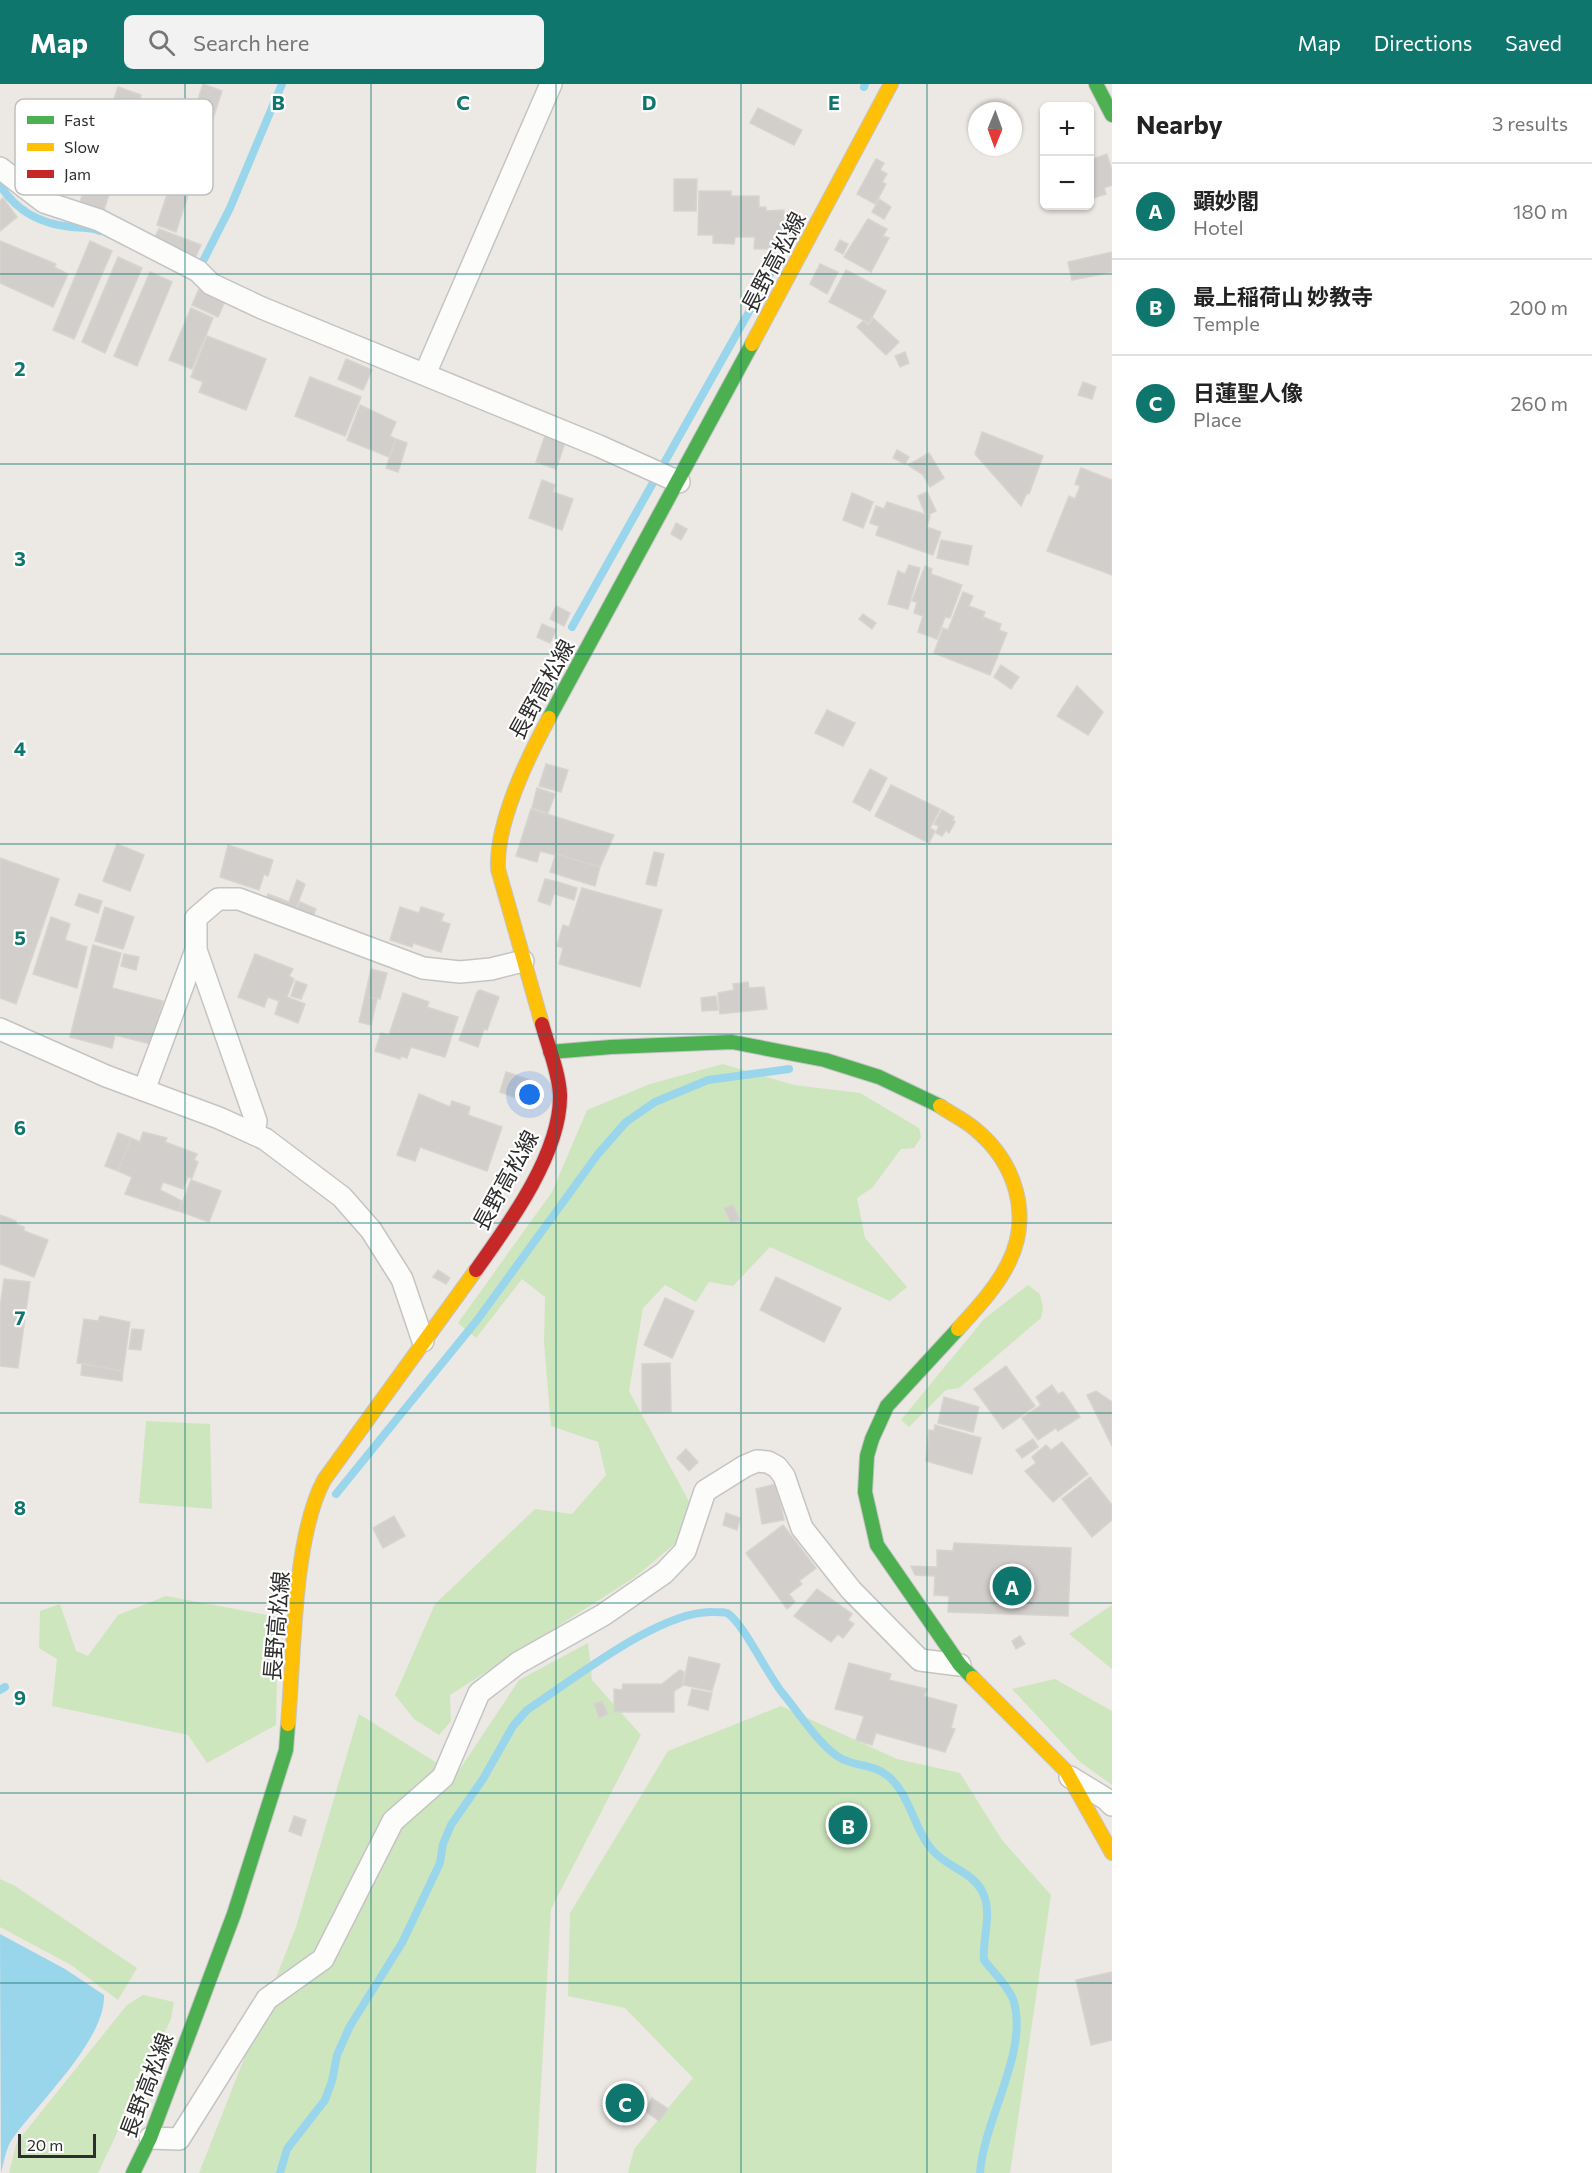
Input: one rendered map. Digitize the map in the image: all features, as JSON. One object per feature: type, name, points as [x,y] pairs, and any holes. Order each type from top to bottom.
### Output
[{"type":"main road","name":"長野高松線","points":[[133,2173],[150,2138],[234,1914],[286,1750],[300,1578],[313,1501],[324,1480],[500,1237],[549,1153],[557,1124],[560,1094],[498,869],[497,849],[526,760],[665,475],[891,84]]},
{"type":"main road","points":[[1096,84],[1112,115]]},
{"type":"main road","points":[[550,1052],[729,1041],[767,1046],[882,1077],[926,1096],[984,1135],[1004,1156],[1017,1184],[1021,1217],[1012,1256],[988,1296],[887,1407],[870,1442],[864,1486],[868,1522],[877,1545],[960,1665],[1011,1714],[1069,1776],[1112,1853]]},
{"type":"street","points":[[425,374],[551,84]]},
{"type":"street","points":[[0,168],[15,180]]},
{"type":"street","points":[[35,195],[44,202],[99,220],[198,271],[211,284],[262,308],[665,475]]},
{"type":"street","points":[[254,1134],[256,1121],[196,950],[196,918],[218,899],[239,898],[423,968],[460,972],[491,969],[523,961]]},
{"type":"street","points":[[144,1090],[196,950]]},
{"type":"street","points":[[0,1029],[265,1139],[342,1197],[371,1230],[402,1279],[423,1341]]},
{"type":"street","points":[[150,2138],[179,2139],[267,1999],[323,1959],[393,1821],[443,1778],[480,1693],[518,1663],[603,1615],[664,1573],[686,1551],[705,1491],[745,1466],[757,1461],[768,1462],[777,1467],[784,1476],[802,1528],[851,1590],[920,1660],[960,1665]]},
{"type":"street","points":[[1069,1776],[1106,1798],[1112,1805]]},
{"type":"green space","points":[[723,1064],[794,1085],[860,1093],[919,1128],[921,1137],[914,1148],[901,1149],[872,1188],[857,1198],[865,1238],[907,1287],[890,1301],[770,1247],[733,1286],[709,1282],[696,1302],[665,1285],[643,1308],[629,1391],[691,1505],[677,1542],[635,1577],[450,1695],[451,1721],[439,1735],[414,1719],[395,1695],[435,1604],[535,1509],[572,1514],[606,1475],[598,1442],[551,1426],[544,1343],[545,1297],[522,1279],[476,1338],[458,1323],[552,1192],[587,1110],[650,1084]]},
{"type":"green space","points":[[1028,1285],[1040,1294],[1043,1307],[1041,1318],[959,1388],[946,1390],[909,1427],[901,1420],[984,1319]]},
{"type":"green space","points":[[146,1421],[210,1424],[212,1509],[139,1503]]},
{"type":"green space","points":[[166,1596],[278,1617],[276,1725],[207,1763],[188,1735],[52,1706],[57,1659],[39,1648],[40,1611],[60,1604],[76,1651],[88,1656],[118,1615]]},
{"type":"green space","points":[[1112,1605],[1112,1669],[1069,1634]]},
{"type":"green space","points":[[588,1643],[592,1680],[641,1735],[551,1909],[536,2173],[199,2173],[296,1927],[359,1714],[456,1775],[519,1680]]},
{"type":"green space","points":[[1055,1679],[1112,1711],[1112,1785],[1079,1761],[1012,1689]]},
{"type":"green space","points":[[781,1706],[897,1759],[960,1773],[1002,1840],[1051,1895],[1010,2173],[628,2173],[634,2149],[693,2078],[625,2008],[568,1996],[570,1913],[668,1751]]},
{"type":"green space","points":[[0,1879],[15,1886],[137,1968],[118,2000],[71,1965],[0,1927]]},
{"type":"green space","points":[[143,1995],[174,2002],[171,2019],[98,2173],[9,2173],[17,2142],[127,2005]]},
{"type":"water","points":[[0,1934],[65,1969],[104,1995],[102,2012],[94,2031],[69,2070],[11,2142],[1,2173]]},
{"type":"building","points":[[203,84],[222,91],[213,119],[213,99],[198,99]]},
{"type":"building","points":[[118,87],[141,95],[140,99],[114,99]]},
{"type":"building","points":[[758,108],[802,130],[794,145],[750,123]]},
{"type":"building","points":[[1107,154],[1112,171],[1112,185],[1104,188],[1106,194],[1094,198],[1094,159]]},
{"type":"building","points":[[876,159],[884,163],[880,170],[887,174],[882,182],[886,184],[875,204],[857,194]]},
{"type":"building","points":[[674,179],[697,179],[696,211],[674,211]]},
{"type":"building","points":[[699,191],[731,191],[731,196],[759,196],[759,207],[766,207],[766,211],[784,210],[784,232],[778,232],[778,249],[754,249],[755,237],[735,237],[734,244],[713,243],[713,235],[698,235]]},
{"type":"building","points":[[82,195],[109,195],[103,213],[79,205]]},
{"type":"building","points":[[167,195],[188,195],[176,232],[157,225]]},
{"type":"building","points":[[3,198],[17,217],[0,231],[0,201]]},
{"type":"building","points":[[879,199],[891,207],[884,219],[872,212]]},
{"type":"building","points":[[868,219],[887,229],[883,236],[889,238],[871,272],[844,257]]},
{"type":"building","points":[[159,229],[201,245],[195,258],[153,241]]},
{"type":"building","points":[[840,240],[848,244],[843,254],[835,250]]},
{"type":"building","points":[[0,241],[56,264],[54,267],[68,274],[53,307],[0,283]]},
{"type":"building","points":[[90,241],[112,251],[74,339],[53,330]]},
{"type":"building","points":[[1112,252],[1112,272],[1072,280],[1068,262]]},
{"type":"building","points":[[118,257],[142,268],[105,353],[82,342]]},
{"type":"building","points":[[820,264],[838,272],[827,294],[810,284]]},
{"type":"building","points":[[846,270],[886,291],[869,323],[829,302]]},
{"type":"building","points":[[150,272],[172,282],[137,366],[114,356]]},
{"type":"building","points":[[199,289],[225,301],[218,317],[192,305]]},
{"type":"building","points":[[191,308],[213,318],[192,369],[169,360]]},
{"type":"building","points":[[873,318],[899,342],[886,355],[857,327],[863,321],[869,325]]},
{"type":"building","points":[[207,336],[266,359],[246,410],[199,392],[203,382],[191,377]]},
{"type":"building","points":[[905,352],[909,363],[900,367],[895,356]]},
{"type":"building","points":[[346,359],[372,370],[363,390],[338,379]]},
{"type":"building","points":[[310,377],[361,397],[345,436],[295,416]]},
{"type":"building","points":[[1083,382],[1096,387],[1092,399],[1078,395]]},
{"type":"building","points":[[360,405],[396,422],[390,436],[396,439],[389,457],[347,440]]},
{"type":"building","points":[[982,432],[1043,456],[1029,494],[1027,493],[1021,506],[975,454]]},
{"type":"building","points":[[546,433],[566,440],[556,469],[536,462]]},
{"type":"building","points":[[396,439],[407,443],[398,472],[386,468]]},
{"type":"building","points":[[897,450],[909,457],[905,464],[893,458]]},
{"type":"building","points":[[929,453],[944,478],[930,487],[923,475],[908,465]]},
{"type":"building","points":[[1081,468],[1112,480],[1112,575],[1047,551],[1069,496],[1075,499],[1080,486],[1075,484]]},
{"type":"building","points":[[542,480],[555,485],[553,492],[573,499],[562,530],[529,518]]},
{"type":"building","points":[[927,492],[936,511],[926,516],[918,496]]},
{"type":"building","points":[[852,493],[873,502],[863,528],[843,520]]},
{"type":"building","points":[[887,502],[930,516],[927,527],[941,532],[933,555],[876,535],[879,526],[870,523],[876,506],[884,509]]},
{"type":"building","points":[[676,523],[687,529],[681,540],[671,534]]},
{"type":"building","points":[[941,540],[972,546],[968,565],[937,558]]},
{"type":"building","points":[[909,565],[920,568],[908,609],[888,604],[898,571],[905,574]]},
{"type":"building","points":[[925,566],[932,569],[931,574],[962,585],[950,618],[945,617],[937,639],[918,632],[923,616],[914,613],[917,602],[912,601]]},
{"type":"building","points":[[963,592],[973,596],[969,606],[985,612],[983,617],[1001,624],[999,630],[1007,633],[990,675],[934,653],[943,628],[948,630]]},
{"type":"building","points":[[556,606],[570,613],[564,626],[550,619]]},
{"type":"building","points":[[863,614],[876,623],[872,629],[859,619]]},
{"type":"building","points":[[542,624],[556,630],[550,643],[537,637]]},
{"type":"building","points":[[1001,665],[1019,677],[1011,689],[994,677]]},
{"type":"building","points":[[1077,686],[1103,712],[1088,735],[1057,716]]},
{"type":"building","points":[[827,710],[855,723],[843,746],[815,733]]},
{"type":"building","points":[[546,764],[568,770],[561,792],[539,786]]},
{"type":"building","points":[[870,769],[887,778],[870,811],[853,802]]},
{"type":"building","points":[[891,785],[940,809],[930,828],[935,831],[929,843],[875,816]]},
{"type":"building","points":[[537,788],[555,794],[548,813],[532,808]]},
{"type":"building","points":[[531,809],[614,835],[600,867],[540,851],[537,862],[516,856]]},
{"type":"building","points":[[942,810],[954,817],[955,822],[949,833],[946,830],[942,836],[936,833],[939,826],[934,824]]},
{"type":"building","points":[[117,844],[144,855],[130,891],[103,881]]},
{"type":"building","points":[[228,845],[273,860],[268,876],[264,874],[259,890],[220,877]]},
{"type":"building","points":[[654,852],[664,854],[656,886],[646,884]]},
{"type":"building","points":[[556,854],[600,867],[595,886],[550,872]]},
{"type":"building","points":[[0,858],[59,879],[16,1004],[0,998]]},
{"type":"building","points":[[545,879],[558,882],[550,905],[538,901]]},
{"type":"building","points":[[297,880],[305,884],[294,913],[265,902],[268,894],[289,902]]},
{"type":"building","points":[[558,882],[577,888],[574,900],[555,894]]},
{"type":"building","points":[[582,888],[662,910],[640,987],[559,964],[563,948],[557,946],[563,925],[569,927]]},
{"type":"building","points":[[79,894],[102,901],[98,913],[75,905]]},
{"type":"building","points":[[300,902],[316,909],[311,922],[294,915]]},
{"type":"building","points":[[105,907],[134,917],[123,949],[95,941]]},
{"type":"building","points":[[400,907],[419,913],[421,907],[444,914],[441,921],[450,924],[441,952],[413,943],[412,947],[390,940]]},
{"type":"building","points":[[51,917],[70,924],[65,940],[87,947],[77,988],[33,974]]},
{"type":"building","points":[[93,945],[121,953],[112,988],[163,1001],[151,1044],[115,1035],[112,1048],[70,1037]]},
{"type":"building","points":[[124,954],[139,957],[136,970],[121,966]]},
{"type":"building","points":[[255,954],[293,969],[289,976],[294,979],[287,997],[305,1004],[298,1023],[275,1014],[279,1001],[268,997],[264,1007],[238,997]]},
{"type":"building","points":[[371,969],[387,973],[380,999],[365,996]]},
{"type":"building","points":[[296,981],[307,985],[301,999],[291,996]]},
{"type":"building","points":[[748,982],[749,988],[764,987],[767,1009],[720,1014],[718,993],[734,990],[733,984]]},
{"type":"building","points":[[480,990],[499,997],[478,1047],[459,1040],[477,992]]},
{"type":"building","points":[[403,993],[429,1002],[427,1007],[458,1017],[445,1057],[411,1047],[407,1058],[401,1056],[400,1059],[375,1051],[381,1033],[389,1035]]},
{"type":"building","points":[[365,996],[377,999],[371,1025],[359,1022]]},
{"type":"building","points":[[716,996],[718,1010],[702,1011],[701,998]]},
{"type":"building","points":[[506,1072],[528,1079],[521,1100],[500,1092]]},
{"type":"building","points":[[419,1094],[450,1107],[452,1101],[470,1107],[468,1115],[502,1127],[487,1171],[420,1147],[415,1161],[397,1155]]},
{"type":"building","points":[[143,1132],[167,1138],[165,1142],[197,1154],[194,1160],[198,1162],[192,1178],[188,1177],[183,1189],[163,1182],[160,1190],[182,1201],[178,1211],[125,1194],[132,1177],[118,1171],[131,1138],[140,1142]]},
{"type":"building","points":[[118,1133],[131,1138],[118,1171],[105,1166]]},
{"type":"building","points":[[191,1180],[221,1191],[209,1222],[179,1211]]},
{"type":"building","points":[[733,1205],[740,1220],[731,1223],[724,1208]]},
{"type":"building","points":[[0,1215],[16,1221],[16,1224],[24,1227],[24,1231],[48,1240],[34,1277],[0,1264]]},
{"type":"building","points":[[438,1270],[450,1278],[446,1284],[433,1277]]},
{"type":"building","points":[[776,1277],[841,1308],[824,1342],[760,1310]]},
{"type":"building","points":[[4,1279],[30,1282],[18,1368],[0,1366],[0,1308]]},
{"type":"building","points":[[665,1298],[694,1311],[672,1358],[644,1345]]},
{"type":"building","points":[[100,1316],[130,1322],[123,1371],[77,1363],[84,1319],[98,1321]]},
{"type":"building","points":[[132,1329],[144,1330],[141,1350],[129,1349]]},
{"type":"building","points":[[670,1363],[671,1412],[642,1413],[642,1364]]},
{"type":"building","points":[[82,1364],[123,1371],[122,1381],[81,1375]]},
{"type":"building","points":[[1006,1366],[1035,1406],[1003,1429],[974,1389]]},
{"type":"building","points":[[1052,1385],[1058,1394],[1063,1392],[1080,1417],[1058,1431],[1056,1428],[1038,1440],[1022,1418],[1041,1405],[1036,1397]]},
{"type":"building","points":[[1096,1391],[1112,1402],[1112,1446],[1087,1395]]},
{"type":"building","points":[[944,1397],[979,1407],[973,1432],[938,1423]]},
{"type":"building","points":[[935,1425],[981,1438],[972,1474],[926,1461],[929,1430],[934,1431]]},
{"type":"building","points":[[1033,1439],[1038,1447],[1022,1458],[1016,1450]]},
{"type":"building","points":[[1062,1442],[1088,1474],[1053,1502],[1025,1471],[1036,1463],[1032,1457],[1046,1445],[1051,1450]]},
{"type":"building","points":[[686,1449],[698,1462],[689,1471],[677,1458]]},
{"type":"building","points":[[1090,1477],[1112,1505],[1112,1520],[1092,1537],[1062,1499]]},
{"type":"building","points":[[776,1484],[784,1520],[762,1524],[756,1489]]},
{"type":"building","points":[[726,1513],[740,1518],[737,1530],[723,1525]]},
{"type":"building","points":[[394,1516],[405,1536],[383,1548],[373,1528]]},
{"type":"building","points":[[783,1525],[816,1568],[799,1581],[802,1584],[789,1594],[795,1602],[787,1609],[746,1553]]},
{"type":"building","points":[[954,1543],[1071,1548],[1068,1616],[948,1612],[949,1596],[934,1595],[935,1576],[915,1575],[911,1566],[937,1567],[937,1550],[953,1551]]},
{"type":"building","points":[[817,1589],[852,1614],[848,1620],[854,1624],[843,1638],[838,1634],[831,1642],[794,1616]]},
{"type":"building","points":[[1020,1636],[1025,1644],[1016,1649],[1012,1641]]},
{"type":"building","points":[[689,1657],[720,1664],[712,1691],[683,1685]]},
{"type":"building","points":[[849,1663],[891,1674],[889,1680],[927,1689],[924,1696],[957,1705],[951,1728],[955,1729],[945,1752],[876,1733],[872,1745],[856,1740],[864,1716],[835,1709]]},
{"type":"building","points":[[680,1670],[684,1672],[682,1686],[674,1691],[674,1712],[614,1712],[614,1689],[622,1690],[623,1684],[662,1684]]},
{"type":"building","points":[[692,1689],[712,1693],[708,1710],[688,1705]]},
{"type":"building","points":[[602,1701],[608,1714],[599,1718],[594,1704]]},
{"type":"building","points":[[294,1816],[306,1820],[301,1836],[289,1831]]},
{"type":"building","points":[[1112,1972],[1112,2040],[1091,2045],[1076,1980]]},
{"type":"building","points":[[652,2098],[668,2109],[659,2121],[644,2110]]},
{"type":"waterway","points":[[201,265],[230,208],[282,84]]},
{"type":"waterway","points":[[0,185],[14,202],[31,215],[50,223],[100,231]]},
{"type":"waterway","points":[[572,627],[800,221]]},
{"type":"waterway","points":[[336,1494],[478,1319],[598,1154],[626,1122],[655,1102],[708,1080],[789,1069]]},
{"type":"waterway","points":[[280,2173],[287,2149],[325,2100],[332,2081],[337,2055],[350,2026],[402,1943],[440,1863],[443,1844],[451,1825],[483,1779],[513,1726],[527,1710],[592,1665],[643,1634],[692,1614],[713,1612],[727,1613],[741,1627],[778,1687],[811,1730],[834,1754],[842,1759],[883,1772],[896,1784],[922,1835],[935,1853],[971,1878],[985,1897],[987,1915],[984,1960],[1012,1997],[1017,2022],[1010,2064],[983,2152],[980,2173]]},
{"type":"waterway","points":[[0,1690],[5,1687]]},
{"type":"traffic: fast","points":[[1096,84],[1112,115]]},
{"type":"traffic: fast","points":[[549,718],[752,344]]},
{"type":"traffic: fast","points":[[550,1052],[732,1042],[825,1060],[879,1077],[940,1106]]},
{"type":"traffic: fast","points":[[958,1329],[887,1406],[867,1456],[865,1492],[877,1545],[960,1665],[973,1678]]},
{"type":"traffic: fast","points":[[133,2173],[150,2138],[234,1914],[286,1750],[288,1724]]},
{"type":"traffic: slow","points":[[752,344],[891,84]]},
{"type":"traffic: slow","points":[[542,1024],[498,869],[502,831],[507,811],[531,752],[549,718]]},
{"type":"traffic: slow","points":[[940,1106],[975,1129],[1001,1157],[1010,1173],[1019,1208],[1019,1227],[1008,1264],[992,1290],[958,1329]]},
{"type":"traffic: slow","points":[[288,1724],[297,1598],[306,1533],[314,1504],[324,1480],[476,1270]]},
{"type":"traffic: slow","points":[[973,1678],[1066,1771],[1112,1853]]},
{"type":"traffic: jam","points":[[476,1270],[531,1187],[552,1140],[558,1117],[560,1095],[542,1024]]},
{"type":"place","name":"顕妙閣","points":[[1012,1586]]},
{"type":"place","name":"最上稲荷山 妙教寺","points":[[848,1825]]},
{"type":"place","name":"日蓮聖人像","points":[[625,2103]]}]
